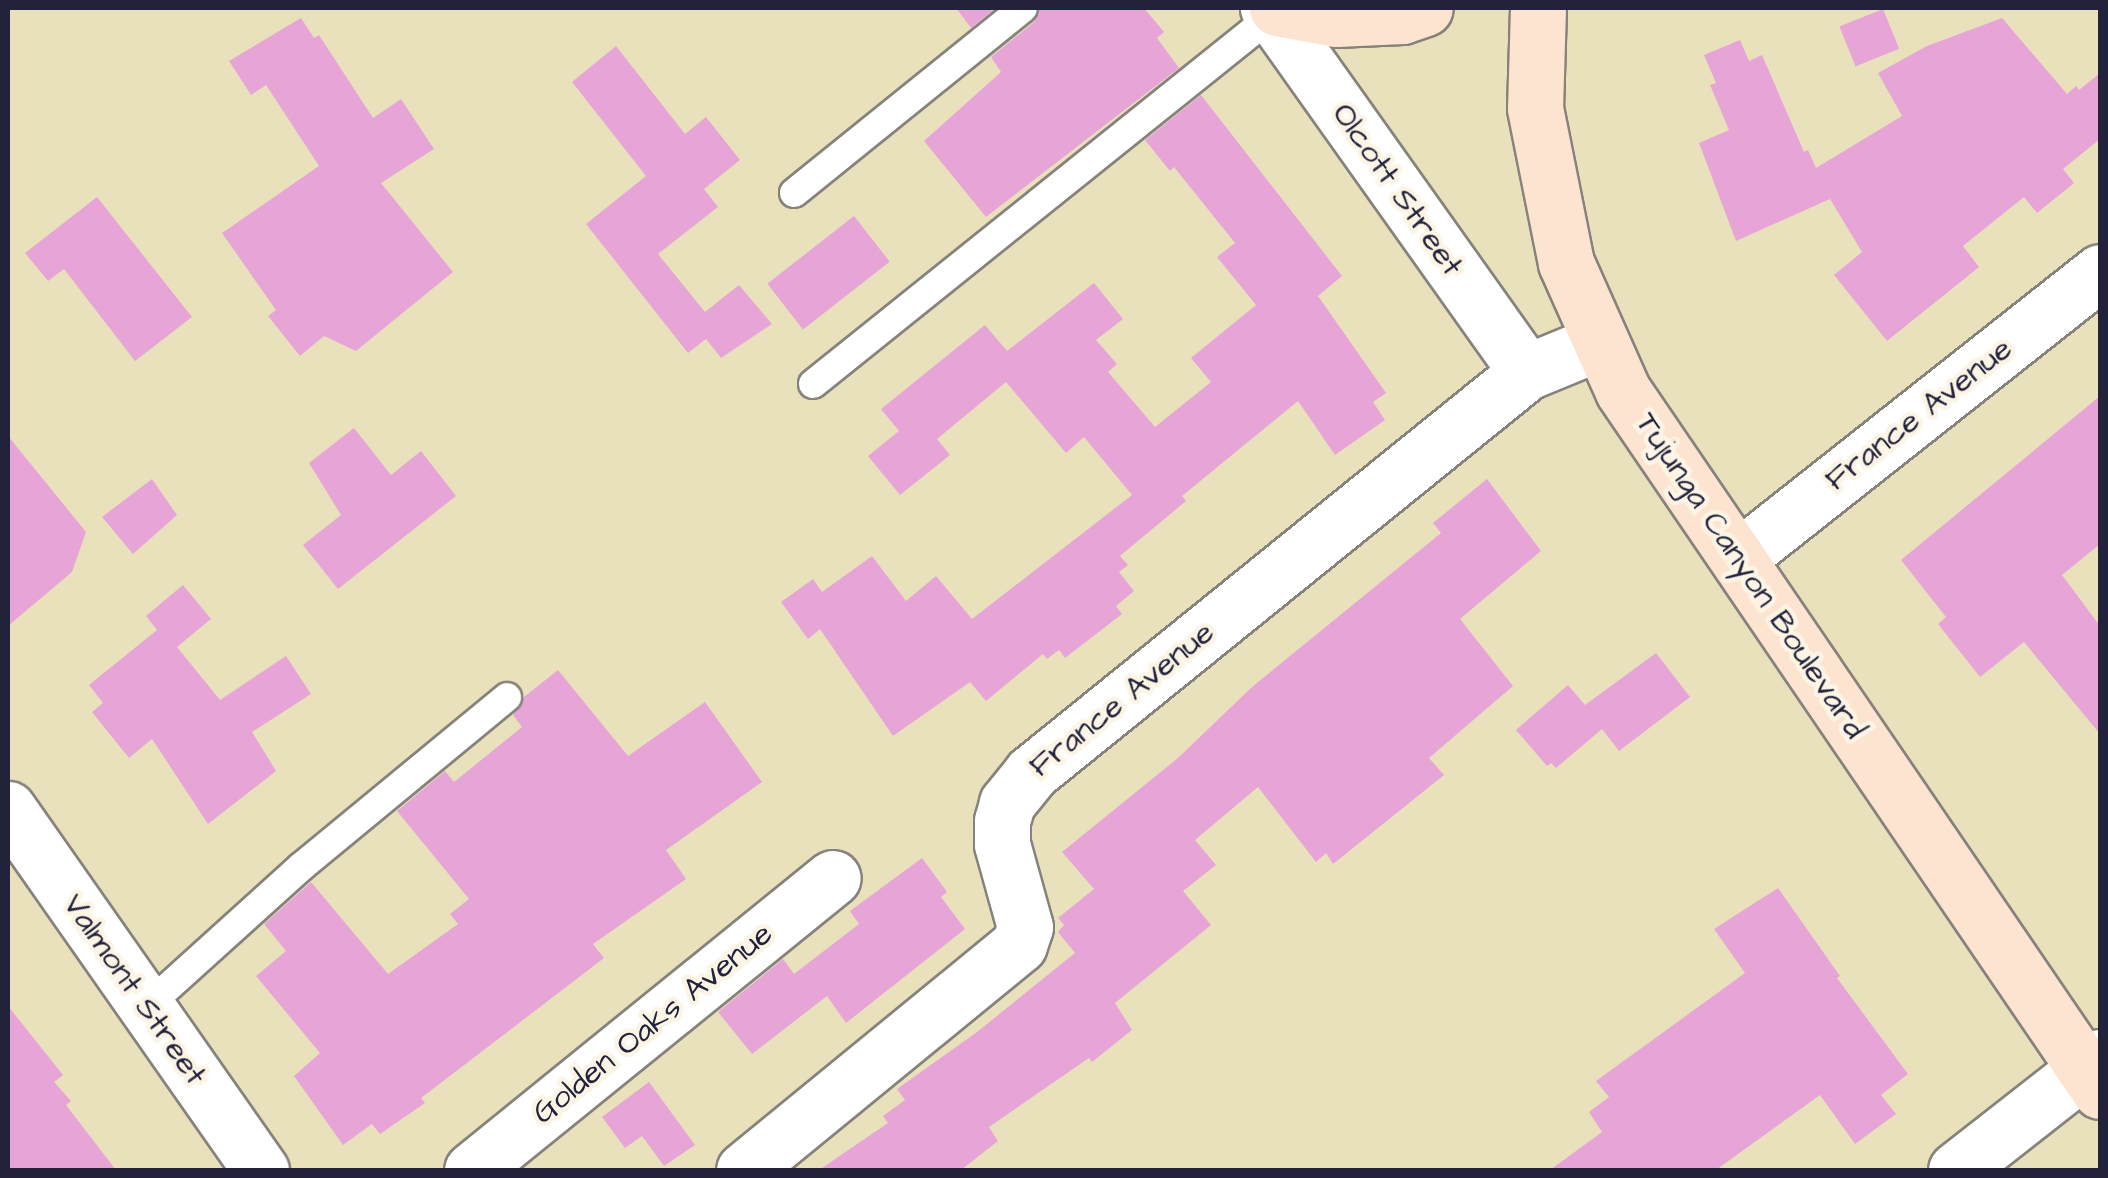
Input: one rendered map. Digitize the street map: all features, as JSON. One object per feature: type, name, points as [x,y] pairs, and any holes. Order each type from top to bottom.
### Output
[{"type":"main road","points":[[1273,10],[1336,19],[1402,16],[1425,8]]},
{"type":"main road","name":"Tujunga Canyon Boulevard","points":[[1538,8],[1535,108],[1566,264],[1623,391],[2096,1073]]},
{"type":"street","name":"Olcott Street","points":[[1273,10],[1527,372]]},
{"type":"street","name":"France Avenue","points":[[1738,558],[2100,272]]},
{"type":"street","name":"France Avenue","points":[[744,1170],[1019,946],[1026,927],[1002,844],[1002,822],[1007,803],[1031,772],[1527,372],[1600,342]]},
{"type":"street","name":"Valmont Street","points":[[8,809],[261,1170]]},
{"type":"street","name":"Golden Oaks Avenue","points":[[472,1170],[833,878]]},
{"type":"street","points":[[1956,1170],[2096,1073]]},
{"type":"lane","points":[[794,193],[1024,8]]},
{"type":"lane","points":[[813,384],[1273,10]]},
{"type":"lane","points":[[146,1007],[300,867],[507,698]]},
{"type":"building","points":[[956,8],[996,8],[971,28]]},
{"type":"building","points":[[1040,8],[1144,8],[1164,32],[1157,38],[1179,68],[986,217],[924,141],[1001,72],[991,57],[1034,22]]},
{"type":"building","points":[[1883,9],[1899,49],[1856,66],[1839,27]]},
{"type":"building","points":[[301,18],[314,38],[319,35],[373,118],[401,99],[434,149],[381,183],[453,272],[356,351],[324,336],[300,356],[268,316],[276,310],[222,233],[319,166],[266,85],[251,95],[229,61]]},
{"type":"building","points":[[2002,18],[2067,94],[2076,86],[2079,90],[2100,73],[2100,139],[2063,169],[2074,183],[2037,213],[2024,197],[1963,246],[1979,267],[1887,341],[1834,275],[1862,252],[1830,199],[1736,241],[1699,143],[1729,130],[1710,85],[1716,83],[1704,55],[1740,40],[1749,61],[1762,55],[1804,152],[1808,150],[1816,168],[1902,116],[1878,73],[1927,46]]},
{"type":"building","points":[[616,46],[685,134],[706,117],[740,160],[704,189],[718,207],[658,254],[705,312],[739,285],[772,324],[721,358],[706,339],[688,353],[586,224],[646,176],[572,82]]},
{"type":"building","points":[[1201,95],[1342,276],[1318,296],[1386,393],[1373,402],[1385,420],[1335,455],[1298,401],[1182,496],[1186,501],[1120,556],[1128,565],[1119,572],[1134,591],[1116,606],[1122,614],[1065,658],[1059,650],[1047,659],[1043,654],[986,701],[970,682],[893,736],[820,629],[808,639],[781,602],[813,579],[822,592],[872,556],[906,601],[936,576],[972,619],[1132,495],[1084,437],[1066,453],[1006,382],[937,439],[950,455],[900,495],[868,456],[899,431],[881,409],[985,325],[1007,351],[1094,283],[1123,319],[1096,340],[1117,364],[1108,372],[1155,427],[1211,382],[1191,358],[1256,305],[1217,257],[1235,243],[1174,167],[1170,171],[1145,140]]},
{"type":"building","points":[[97,197],[192,317],[135,361],[64,269],[48,281],[25,253]]},
{"type":"building","points":[[854,216],[890,262],[803,329],[767,284]]},
{"type":"building","points":[[2100,396],[2100,544],[2062,575],[2100,626],[2100,734],[2024,642],[1980,677],[1938,624],[1946,617],[1901,560]]},
{"type":"building","points":[[354,428],[391,475],[421,451],[456,496],[338,589],[303,545],[341,515],[309,463]]},
{"type":"building","points":[[8,436],[86,532],[72,572],[8,626]]},
{"type":"building","points":[[152,479],[177,515],[133,554],[102,517]]},
{"type":"building","points":[[1487,479],[1541,551],[1460,619],[1513,686],[1429,758],[1444,775],[1333,864],[1326,853],[1316,862],[1258,787],[1195,840],[1216,865],[1183,891],[1211,925],[1115,1003],[1132,1030],[1092,1062],[1089,1058],[989,1127],[998,1141],[961,1170],[819,1170],[888,1123],[883,1116],[905,1100],[897,1089],[977,1032],[1075,953],[1058,932],[1064,925],[1058,918],[1094,889],[1062,852],[1178,758],[1252,687],[1441,533],[1433,523]]},
{"type":"building","points":[[183,585],[211,619],[177,647],[220,700],[286,656],[311,694],[252,732],[276,771],[208,824],[152,739],[129,758],[92,712],[103,703],[89,685],[157,630],[146,616]]},
{"type":"building","points":[[1656,653],[1690,697],[1619,751],[1602,729],[1556,768],[1551,763],[1547,766],[1516,730],[1568,685],[1585,705]]},
{"type":"building","points":[[558,670],[628,756],[705,702],[762,782],[666,850],[686,879],[593,944],[604,958],[421,1098],[425,1103],[380,1134],[372,1124],[343,1145],[294,1076],[320,1053],[256,976],[286,951],[264,924],[311,882],[388,974],[458,924],[450,914],[469,899],[397,811],[445,771],[454,782],[522,727],[513,715],[524,697]]},
{"type":"building","points":[[922,858],[947,892],[941,897],[965,929],[846,1023],[827,996],[752,1054],[718,1012],[783,959],[794,974],[859,924],[850,911]]},
{"type":"building","points":[[1778,888],[1840,976],[1837,978],[1908,1074],[1881,1095],[1896,1114],[1855,1144],[1820,1095],[1716,1170],[1550,1170],[1602,1132],[1589,1112],[1609,1097],[1596,1081],[1745,973],[1714,929]]},
{"type":"building","points":[[8,1006],[63,1075],[54,1082],[71,1101],[66,1105],[116,1170],[8,1170]]},
{"type":"building","points":[[649,1082],[695,1145],[664,1166],[642,1136],[625,1148],[602,1117]]}]
